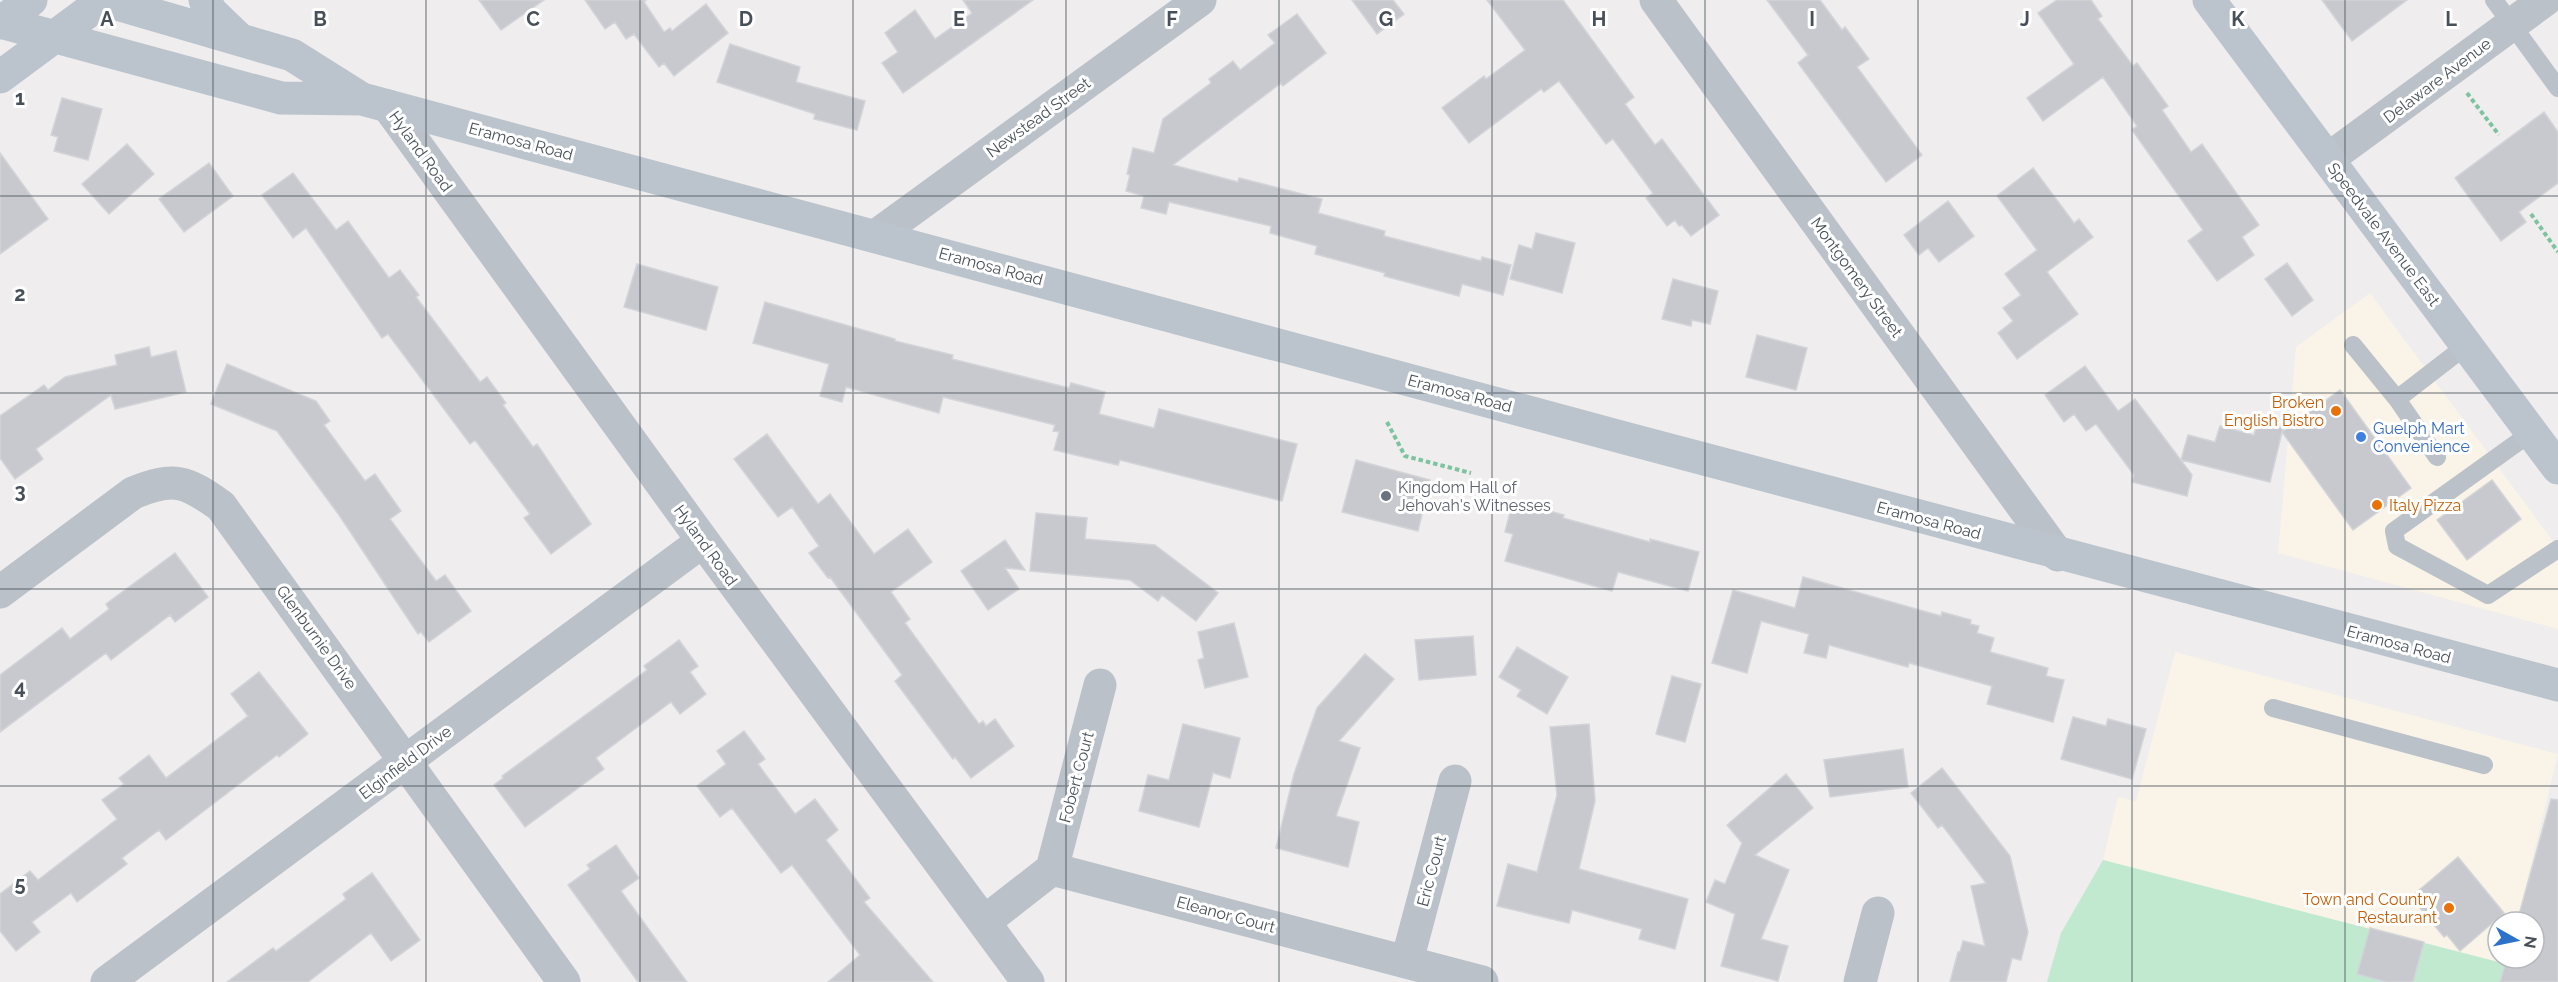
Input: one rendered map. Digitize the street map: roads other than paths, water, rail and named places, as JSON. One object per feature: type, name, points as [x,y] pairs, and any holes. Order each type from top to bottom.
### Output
[{"type":"main road","points":[[0,23],[30,0]]},
{"type":"main road","points":[[0,77],[104,0]]},
{"type":"main road","name":"Eramosa Road","points":[[104,0],[292,55],[375,103]]},
{"type":"main road","points":[[205,0],[211,12],[238,38]]},
{"type":"main road","name":"Speedvale Avenue East","points":[[2209,0],[2558,468]]},
{"type":"main road","name":"Eramosa Road","points":[[0,23],[281,98],[375,103],[877,235],[2058,555],[2558,685]]},
{"type":"street","name":"Newstead Street","points":[[877,235],[1200,0]]},
{"type":"street","name":"Montgomery Street","points":[[1656,0],[2058,555]]},
{"type":"street","name":"Delaware Avenue","points":[[2328,159],[2450,70],[2503,12],[2545,0]]},
{"type":"street","name":"Hyland Road","points":[[375,103],[703,541],[1028,982]]},
{"type":"street","name":"Glenburnie Drive","points":[[0,592],[134,493],[155,484],[178,482],[200,491],[221,506],[564,982]]},
{"type":"street","name":"Elginfield Drive","points":[[107,982],[703,541]]},
{"type":"street","name":"Fobert Court","points":[[1052,869],[1100,685]]},
{"type":"street","name":"Eric Court","points":[[1407,961],[1455,782]]},
{"type":"street","points":[[984,922],[1052,869]]},
{"type":"street","name":"Eleanor Court","points":[[1052,869],[1482,982]]},
{"type":"street","points":[[1860,982],[1878,913]]},
{"type":"lane","points":[[2503,12],[2558,88]]},
{"type":"lane","points":[[2353,345],[2397,399],[2437,457]]},
{"type":"lane","points":[[2397,399],[2467,345]]},
{"type":"lane","points":[[2532,432],[2394,531],[2397,546],[2488,596],[2558,549]]},
{"type":"lane","points":[[2273,708],[2484,765]]},
{"type":"place","name":"Broken English Bistro","points":[[2336,411]]},
{"type":"place","name":"Guelph Mart Convenience","points":[[2361,437]]},
{"type":"place","name":"Kingdom Hall of Jehovah's Witnesses","points":[[1386,496]]},
{"type":"place","name":"Italy Pizza","points":[[2377,505]]},
{"type":"place","name":"Town and Country Restaurant","points":[[2449,908]]}]
